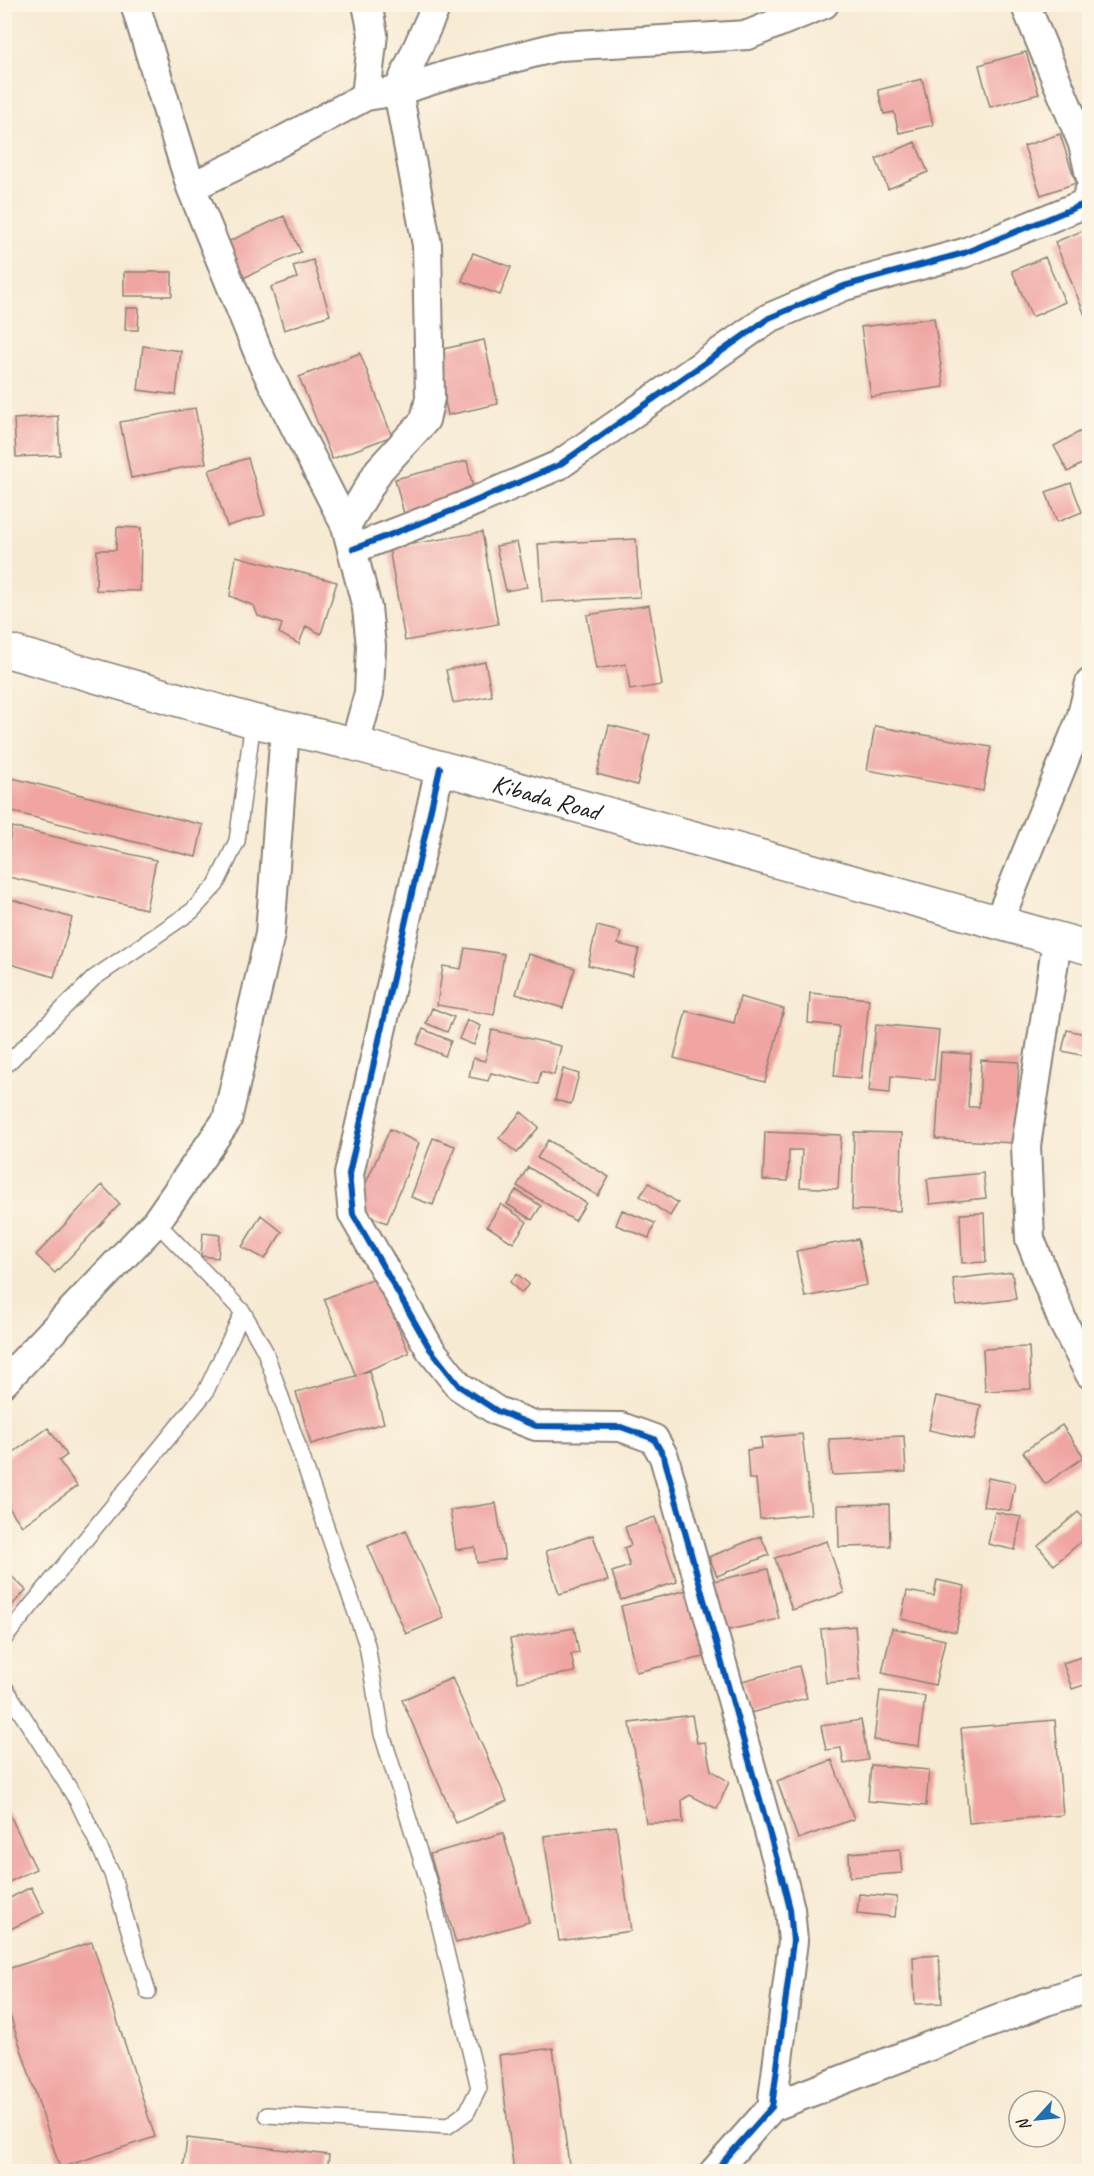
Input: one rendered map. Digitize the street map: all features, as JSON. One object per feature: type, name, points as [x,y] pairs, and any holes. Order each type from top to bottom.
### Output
[{"type":"main road","name":"Kibada Road","points":[[4,650],[285,729],[355,744],[998,922],[1057,941],[1089,948]]},
{"type":"street","points":[[135,4],[191,187],[263,364],[350,538],[367,608],[371,646],[369,693],[355,744]]},
{"type":"street","points":[[366,96],[373,34],[367,4]]},
{"type":"street","points":[[350,538],[379,470],[425,420],[430,398],[427,245],[398,91],[437,4]]},
{"type":"street","points":[[191,187],[366,96],[398,91],[451,74],[560,46],[748,35],[824,4]]},
{"type":"street","points":[[1025,4],[1083,144],[1089,175]]},
{"type":"street","points":[[350,538],[459,508],[559,465],[769,318],[844,286],[964,253],[1084,204],[1089,190]]},
{"type":"street","points":[[998,922],[1081,719],[1089,683]]},
{"type":"street","points":[[4,1382],[156,1222],[227,1120],[270,933],[285,729]]},
{"type":"street","points":[[440,768],[349,1173],[353,1214],[430,1350],[459,1386],[497,1412],[536,1426],[621,1427],[654,1439],[664,1457],[790,1909],[794,1941],[772,2108]]},
{"type":"street","points":[[1057,941],[1026,1146],[1030,1239],[1063,1322],[1089,1374]]},
{"type":"street","points":[[714,2172],[772,2108],[1046,2001],[1089,1988]]},
{"type":"lane","points":[[4,1067],[94,978],[192,911],[216,885],[237,841],[253,720]]},
{"type":"lane","points":[[156,1222],[243,1312],[265,1351],[367,1645],[382,1734],[431,1890],[479,2088],[467,2112],[448,2126],[267,2115]]},
{"type":"lane","points":[[4,1639],[205,1393],[243,1312]]},
{"type":"lane","points":[[4,1686],[78,1802],[112,1874],[148,1992]]},
{"type":"building","points":[[1026,52],[1039,94],[990,107],[979,65]]},
{"type":"building","points":[[922,79],[933,125],[899,133],[894,112],[884,114],[878,90]]},
{"type":"building","points":[[1060,134],[1076,183],[1041,195],[1024,146]]},
{"type":"building","points":[[915,142],[928,172],[888,189],[876,159]]},
{"type":"building","points":[[284,216],[301,252],[241,279],[225,243]]},
{"type":"building","points":[[1089,228],[1089,325],[1055,242]]},
{"type":"building","points":[[473,253],[511,267],[500,295],[462,281]]},
{"type":"building","points":[[1045,257],[1065,302],[1032,317],[1012,271]]},
{"type":"building","points":[[313,260],[330,315],[284,330],[271,287],[297,278],[293,266]]},
{"type":"building","points":[[124,272],[172,272],[172,296],[124,296]]},
{"type":"building","points":[[126,308],[139,308],[138,330],[125,330]]},
{"type":"building","points":[[934,318],[944,387],[871,397],[861,327]]},
{"type":"building","points":[[484,340],[498,404],[448,415],[434,351]]},
{"type":"building","points":[[143,346],[181,351],[176,395],[138,390]]},
{"type":"building","points":[[360,353],[392,436],[332,459],[299,377]]},
{"type":"building","points":[[195,408],[206,463],[131,478],[120,422]]},
{"type":"building","points":[[58,416],[60,455],[16,457],[14,419]]},
{"type":"building","points":[[1090,426],[1090,459],[1068,472],[1054,446]]},
{"type":"building","points":[[248,458],[265,515],[227,526],[209,470]]},
{"type":"building","points":[[467,461],[475,496],[404,514],[395,479]]},
{"type":"building","points":[[1071,483],[1082,512],[1057,522],[1046,492]]},
{"type":"building","points":[[117,527],[141,528],[140,591],[96,590],[97,550],[116,550]]},
{"type":"building","points":[[482,532],[498,624],[405,641],[389,548]]},
{"type":"building","points":[[636,539],[640,597],[542,602],[538,544]]},
{"type":"building","points":[[517,542],[527,587],[506,591],[496,546]]},
{"type":"building","points":[[236,556],[337,582],[321,634],[306,626],[299,644],[279,633],[282,624],[258,616],[254,606],[230,596]]},
{"type":"building","points":[[649,605],[662,685],[630,690],[626,664],[596,669],[587,615]]},
{"type":"building","points":[[485,662],[492,696],[453,703],[446,670]]},
{"type":"building","points":[[609,725],[650,735],[637,785],[597,774]]},
{"type":"building","points":[[875,726],[991,747],[983,791],[867,770]]},
{"type":"building","points":[[4,776],[203,825],[196,857],[4,810]]},
{"type":"building","points":[[12,827],[156,860],[146,909],[4,876],[4,863]]},
{"type":"building","points":[[4,897],[72,918],[54,977],[4,962]]},
{"type":"building","points":[[597,926],[621,932],[618,944],[639,949],[632,976],[588,965]]},
{"type":"building","points":[[465,948],[504,954],[494,1015],[437,1005],[443,966],[461,969]]},
{"type":"building","points":[[528,954],[575,968],[563,1008],[516,994]]},
{"type":"building","points":[[810,993],[869,999],[861,1079],[834,1076],[839,1026],[808,1023]]},
{"type":"building","points":[[740,997],[784,1009],[765,1082],[674,1058],[686,1011],[734,1023]]},
{"type":"building","points":[[432,1008],[454,1017],[447,1032],[426,1023]]},
{"type":"building","points":[[467,1020],[481,1026],[474,1045],[459,1039]]},
{"type":"building","points":[[876,1024],[939,1030],[934,1080],[891,1076],[890,1093],[869,1091]]},
{"type":"building","points":[[423,1029],[451,1041],[445,1056],[417,1044]]},
{"type":"building","points":[[492,1030],[561,1046],[554,1075],[541,1071],[538,1084],[491,1073],[488,1081],[469,1077],[473,1058],[485,1061]]},
{"type":"building","points":[[1067,1030],[1090,1035],[1090,1057],[1062,1051]]},
{"type":"building","points":[[941,1052],[971,1054],[968,1107],[979,1107],[981,1060],[1019,1062],[1015,1143],[936,1139]]},
{"type":"building","points":[[563,1069],[579,1074],[571,1104],[555,1100]]},
{"type":"building","points":[[521,1112],[539,1127],[517,1153],[499,1138]]},
{"type":"building","points":[[390,1129],[419,1143],[387,1223],[354,1210]]},
{"type":"building","points":[[765,1132],[841,1135],[838,1189],[800,1187],[802,1150],[789,1150],[788,1181],[763,1180]]},
{"type":"building","points":[[854,1132],[902,1133],[900,1211],[852,1210]]},
{"type":"building","points":[[433,1138],[455,1146],[433,1205],[411,1197]]},
{"type":"building","points":[[548,1140],[609,1177],[598,1196],[537,1158]]},
{"type":"building","points":[[528,1167],[586,1203],[575,1221],[517,1186]]},
{"type":"building","points":[[983,1173],[986,1198],[930,1204],[927,1179]]},
{"type":"building","points":[[649,1183],[678,1203],[670,1216],[640,1196]]},
{"type":"building","points":[[102,1185],[120,1204],[55,1273],[36,1255]]},
{"type":"building","points":[[516,1190],[541,1206],[532,1220],[507,1204]]},
{"type":"building","points":[[501,1204],[527,1222],[513,1243],[487,1226]]},
{"type":"building","points":[[622,1210],[655,1223],[649,1238],[616,1225]]},
{"type":"building","points":[[984,1213],[986,1262],[962,1263],[960,1214]]},
{"type":"building","points":[[261,1215],[282,1232],[265,1259],[242,1247]]},
{"type":"building","points":[[203,1233],[220,1235],[218,1258],[201,1256]]},
{"type":"building","points":[[858,1239],[867,1285],[805,1297],[796,1251]]},
{"type":"building","points":[[1012,1272],[1016,1299],[957,1306],[953,1279]]},
{"type":"building","points":[[517,1274],[529,1284],[521,1293],[510,1282]]},
{"type":"building","points":[[377,1277],[409,1353],[359,1374],[369,1371],[384,1423],[311,1444],[296,1392],[356,1376],[324,1299]]},
{"type":"building","points":[[1029,1347],[1031,1389],[985,1391],[983,1349]]},
{"type":"building","points":[[936,1396],[981,1405],[974,1440],[929,1430]]},
{"type":"building","points":[[1062,1425],[1084,1457],[1045,1484],[1023,1452]]},
{"type":"building","points":[[48,1428],[67,1455],[59,1461],[77,1486],[22,1526],[4,1501],[4,1459]]},
{"type":"building","points":[[802,1434],[811,1514],[760,1519],[756,1479],[749,1479],[747,1450],[762,1448],[761,1438]]},
{"type":"building","points":[[904,1436],[906,1472],[832,1475],[829,1439]]},
{"type":"building","points":[[988,1478],[1015,1483],[1010,1511],[983,1506]]},
{"type":"building","points":[[496,1503],[505,1559],[477,1563],[475,1547],[456,1550],[450,1510]]},
{"type":"building","points":[[889,1504],[890,1546],[839,1547],[838,1505]]},
{"type":"building","points":[[995,1512],[1021,1517],[1015,1550],[988,1544]]},
{"type":"building","points":[[1078,1512],[1090,1525],[1090,1534],[1054,1565],[1038,1546]]},
{"type":"building","points":[[655,1517],[677,1582],[621,1600],[612,1572],[630,1566],[624,1548],[631,1545],[625,1527]]},
{"type":"building","points":[[406,1530],[444,1618],[406,1634],[368,1546]]},
{"type":"building","points":[[593,1535],[608,1581],[559,1594],[546,1551]]},
{"type":"building","points":[[761,1536],[769,1555],[717,1576],[709,1557]]},
{"type":"building","points":[[827,1541],[844,1593],[792,1610],[775,1558]]},
{"type":"building","points":[[768,1569],[779,1619],[723,1631],[713,1581]]},
{"type":"building","points":[[5,1570],[26,1590],[5,1613]]},
{"type":"building","points":[[937,1580],[965,1586],[956,1632],[901,1619],[907,1591],[934,1596]]},
{"type":"building","points":[[688,1590],[704,1657],[636,1672],[621,1606]]},
{"type":"building","points":[[855,1626],[860,1680],[826,1683],[821,1629]]},
{"type":"building","points":[[574,1628],[579,1653],[571,1654],[575,1672],[518,1682],[510,1639]]},
{"type":"building","points":[[892,1628],[945,1640],[935,1685],[882,1673]]},
{"type":"building","points":[[1090,1654],[1090,1683],[1072,1689],[1063,1663]]},
{"type":"building","points":[[799,1666],[807,1698],[750,1713],[742,1681]]},
{"type":"building","points":[[452,1678],[507,1801],[456,1823],[402,1700]]},
{"type":"building","points":[[880,1691],[925,1696],[919,1746],[874,1740]]},
{"type":"building","points":[[692,1715],[697,1743],[705,1742],[711,1770],[729,1782],[717,1809],[690,1795],[682,1800],[683,1823],[646,1823],[630,1723]]},
{"type":"building","points":[[861,1720],[868,1760],[844,1764],[841,1748],[826,1750],[821,1726]]},
{"type":"building","points":[[1055,1720],[1063,1815],[969,1823],[961,1728]]},
{"type":"building","points":[[832,1760],[854,1819],[798,1839],[777,1781]]},
{"type":"building","points":[[871,1765],[929,1770],[926,1806],[868,1801]]},
{"type":"building","points":[[5,1805],[36,1869],[5,1884]]},
{"type":"building","points":[[616,1826],[631,1931],[559,1941],[544,1836]]},
{"type":"building","points":[[503,1833],[529,1922],[456,1943],[430,1854]]},
{"type":"building","points":[[900,1849],[902,1873],[850,1877],[849,1853]]},
{"type":"building","points":[[31,1887],[44,1913],[4,1932],[4,1901]]},
{"type":"building","points":[[859,1894],[897,1897],[895,1917],[857,1913]]},
{"type":"building","points":[[92,1942],[155,2137],[60,2168],[4,1997],[4,1970]]},
{"type":"building","points":[[939,1955],[942,2003],[915,2004],[913,1957]]},
{"type":"building","points":[[553,2048],[570,2172],[514,2172],[499,2055]]},
{"type":"building","points":[[187,2138],[329,2155],[327,2172],[183,2172]]},
{"type":"building","points":[[640,2167],[641,2172],[625,2172],[625,2171]]},
{"type":"cycle path","points":[[353,549],[459,508],[559,465],[769,318],[844,286],[964,253],[1084,204],[1090,190]]},
{"type":"cycle path","points":[[440,768],[349,1174],[353,1214],[430,1349],[459,1386],[497,1411],[536,1426],[621,1427],[654,1439],[664,1457],[784,1885],[790,1909],[793,1941],[772,2107],[714,2172]]}]
